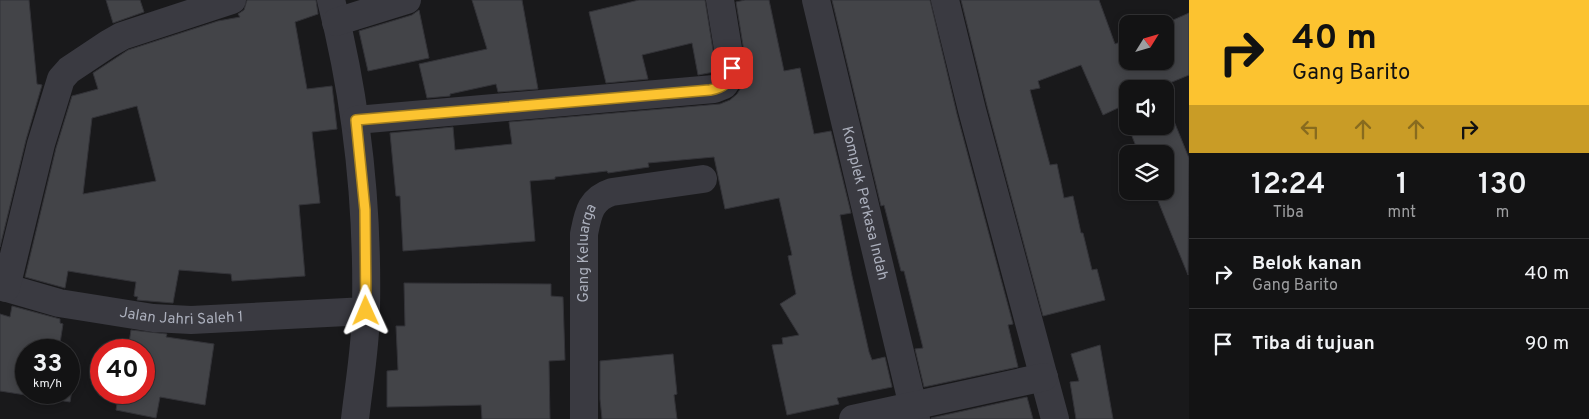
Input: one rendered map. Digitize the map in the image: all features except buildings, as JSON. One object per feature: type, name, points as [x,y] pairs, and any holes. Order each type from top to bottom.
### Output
[{"type":"street","points":[[3,287],[41,144],[61,79],[69,70],[122,36],[232,0]]},
{"type":"street","points":[[355,419],[366,311],[365,210],[356,120],[333,11],[407,0]]},
{"type":"street","points":[[356,120],[714,89],[724,85],[732,73],[720,0]]},
{"type":"street","name":"Komplek Perkasa Indah","points":[[816,0],[914,413]]},
{"type":"street","points":[[945,0],[972,110],[1055,419]]},
{"type":"street","name":"Gang Keluarga","points":[[584,419],[584,234],[590,210],[603,195],[612,192],[703,178]]},
{"type":"street","name":"Jalan Jahri Saleh 1","points":[[3,287],[60,303],[153,318],[191,320],[366,311]]},
{"type":"street","points":[[852,419],[914,413],[1044,376]]},
{"type":"route","points":[[366,311],[365,210],[356,120],[710,90],[724,85],[731,77],[732,68]]}]
